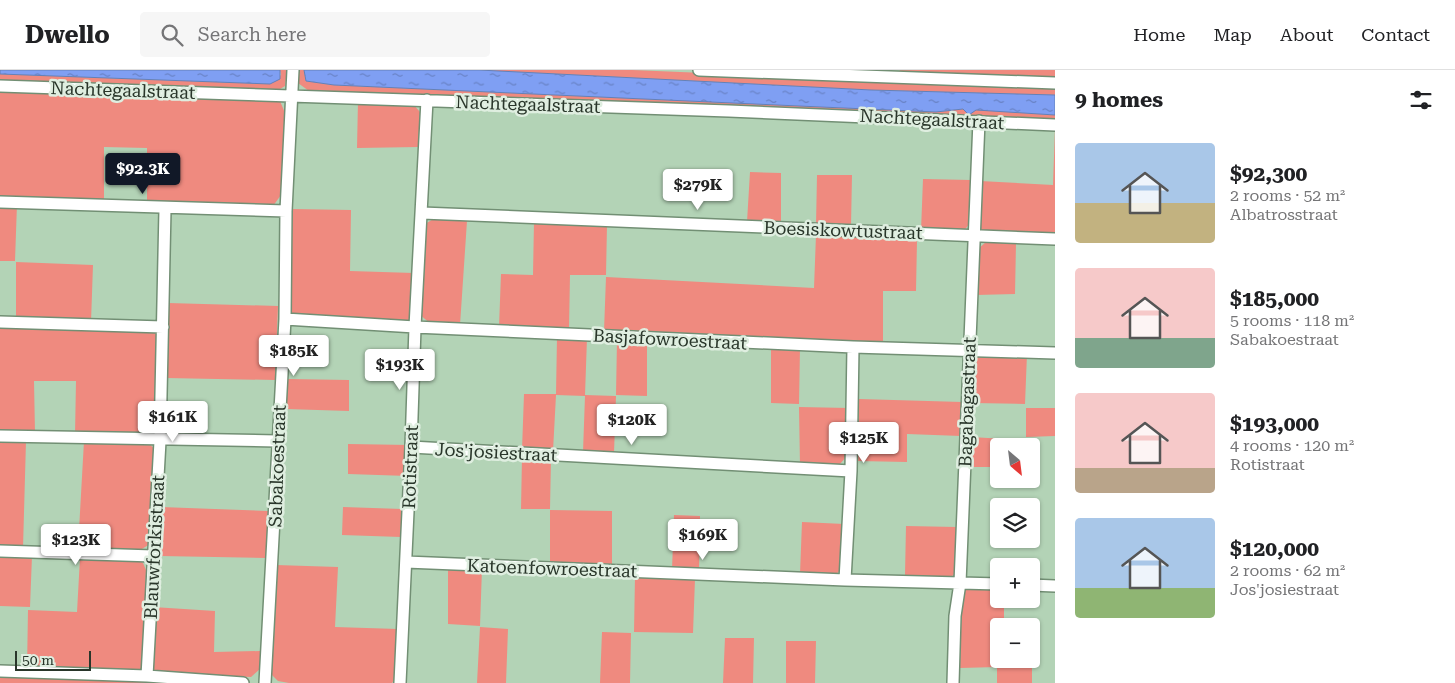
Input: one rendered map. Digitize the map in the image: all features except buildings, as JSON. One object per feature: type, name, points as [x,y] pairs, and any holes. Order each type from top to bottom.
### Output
[{"type":"street","name":"Sabakoestraat","points":[[265,683],[285,318],[286,211],[293,70]]},
{"type":"street","points":[[699,70],[893,74],[1055,83]]},
{"type":"street","name":"Nachtegaalstraat","points":[[0,86],[292,95],[1055,125]]},
{"type":"street","name":"Rotistraat","points":[[400,683],[427,100]]},
{"type":"street","name":"Bagabagastraat","points":[[953,683],[955,616],[960,583],[979,121]]},
{"type":"street","points":[[0,202],[165,209],[286,211]]},
{"type":"street","name":"Blauwforkistraat","points":[[147,676],[160,441],[165,209]]},
{"type":"street","name":"Boesiskowtustraat","points":[[422,212],[1055,239]]},
{"type":"street","name":"Basjafowroestraat","points":[[285,318],[415,327],[853,347],[970,352],[1055,353]]},
{"type":"street","points":[[0,322],[162,327]]},
{"type":"street","points":[[845,580],[851,471],[853,347]]},
{"type":"street","points":[[0,436],[160,441],[277,441]]},
{"type":"street","name":"Jos'josiestraat","points":[[412,447],[851,471]]},
{"type":"street","points":[[0,551],[153,556]]},
{"type":"street","name":"Katoenfowroestraat","points":[[406,562],[845,580],[990,584]]},
{"type":"street","points":[[1040,585],[1055,586]]},
{"type":"street","points":[[0,671],[147,676],[242,683]]},
{"type":"shaded area","points":[[280,70],[287,70],[285,86],[275,92],[0,83],[0,74],[270,84],[281,75]]},
{"type":"shaded area","points":[[296,70],[304,70],[306,81],[334,85],[936,112],[963,109],[1055,115],[1055,122],[309,91],[298,83]]},
{"type":"shaded area","points":[[479,70],[632,70],[1055,88],[1055,95],[871,90]]},
{"type":"shaded area","points":[[899,70],[1055,70],[1055,78],[905,74]]},
{"type":"shaded area","points":[[0,89],[280,101],[285,113],[281,195],[273,206],[147,205],[147,148],[104,147],[104,201],[0,198]]},
{"type":"shaded area","points":[[358,101],[413,104],[420,112],[418,147],[357,148]]},
{"type":"shaded area","points":[[1055,129],[1055,236],[984,233],[980,229],[980,181],[1053,185]]},
{"type":"shaded area","points":[[750,172],[781,173],[781,222],[747,222]]},
{"type":"shaded area","points":[[817,175],[852,175],[851,226],[816,225]]},
{"type":"shaded area","points":[[923,179],[971,180],[970,223],[963,232],[921,231]]},
{"type":"shaded area","points":[[0,204],[17,204],[15,261],[0,261]]},
{"type":"shaded area","points":[[292,209],[351,210],[350,271],[414,273],[410,320],[405,322],[295,317],[290,313],[286,303]]},
{"type":"shaded area","points":[[435,218],[467,221],[460,325],[431,324],[419,314],[425,224]]},
{"type":"shaded area","points":[[534,222],[607,225],[606,275],[570,275],[569,329],[499,327],[501,274],[533,275]]},
{"type":"shaded area","points":[[816,235],[917,241],[916,291],[883,291],[883,345],[604,331],[606,277],[814,288]]},
{"type":"shaded area","points":[[986,242],[1016,243],[1015,294],[976,295],[978,249]]},
{"type":"shaded area","points":[[16,262],[93,265],[91,322],[16,319]]},
{"type":"shaded area","points":[[168,303],[278,306],[275,380],[166,378]]},
{"type":"shaded area","points":[[0,327],[153,331],[157,335],[155,433],[151,435],[75,435],[76,381],[34,381],[35,433],[0,432]]},
{"type":"shaded area","points":[[557,337],[587,338],[585,395],[616,396],[614,453],[583,452],[585,396],[556,395],[553,451],[522,450],[524,394],[556,394]]},
{"type":"shaded area","points":[[617,340],[647,342],[647,396],[616,395]]},
{"type":"shaded area","points":[[771,346],[800,348],[799,404],[771,403]]},
{"type":"shaded area","points":[[1027,354],[1025,404],[973,403],[976,356]]},
{"type":"shaded area","points":[[287,379],[349,380],[349,411],[286,409]]},
{"type":"shaded area","points":[[859,399],[962,402],[961,436],[907,434],[907,462],[858,461]]},
{"type":"shaded area","points":[[799,407],[849,408],[847,456],[839,465],[800,466]]},
{"type":"shaded area","points":[[1026,408],[1055,408],[1055,436],[1026,437]]},
{"type":"shaded area","points":[[971,437],[990,438],[990,467],[969,467]]},
{"type":"shaded area","points":[[0,440],[26,441],[23,548],[0,547]]},
{"type":"shaded area","points":[[84,441],[148,443],[156,450],[150,544],[137,552],[78,548]]},
{"type":"shaded area","points":[[348,444],[410,445],[408,476],[348,474]]},
{"type":"shaded area","points":[[522,457],[551,458],[550,509],[521,509]]},
{"type":"shaded area","points":[[161,507],[268,511],[266,558],[160,556]]},
{"type":"shaded area","points":[[343,507],[402,509],[401,537],[342,535]]},
{"type":"shaded area","points":[[550,510],[612,511],[612,564],[550,562]]},
{"type":"shaded area","points":[[674,515],[700,516],[699,571],[672,570]]},
{"type":"shaded area","points":[[802,522],[844,524],[841,570],[836,574],[800,574]]},
{"type":"shaded area","points":[[906,526],[957,527],[955,574],[949,578],[905,575]]},
{"type":"shaded area","points":[[0,555],[32,556],[30,607],[0,606]]},
{"type":"shaded area","points":[[80,558],[138,560],[143,563],[146,570],[143,667],[137,673],[27,669],[28,610],[77,612]]},
{"type":"shaded area","points":[[276,565],[338,567],[335,627],[398,629],[395,679],[392,683],[289,683],[278,681],[271,674]]},
{"type":"shaded area","points":[[448,567],[482,568],[480,626],[448,624]]},
{"type":"shaded area","points":[[635,576],[695,579],[693,633],[634,632]]},
{"type":"shaded area","points":[[971,585],[990,586],[990,608],[1004,608],[1004,618],[990,618],[990,667],[960,668],[962,595],[964,590]]},
{"type":"shaded area","points":[[153,607],[215,611],[214,652],[260,651],[260,669],[251,677],[158,673],[152,668]]},
{"type":"shaded area","points":[[480,627],[508,629],[506,683],[477,683]]},
{"type":"shaded area","points":[[602,632],[631,633],[630,683],[600,683]]},
{"type":"shaded area","points":[[725,638],[754,638],[753,683],[723,683]]},
{"type":"shaded area","points":[[786,641],[816,641],[815,683],[786,683]]},
{"type":"shaded area","points":[[997,668],[1032,668],[1032,683],[997,683]]},
{"type":"shaded area","points":[[0,676],[210,683],[0,683]]},
{"type":"water","points":[[0,70],[280,70],[280,79],[270,84],[0,74]]},
{"type":"water","points":[[304,70],[479,70],[871,90],[1055,95],[1055,115],[976,110],[969,115],[963,109],[936,112],[334,85],[306,81]]}]
